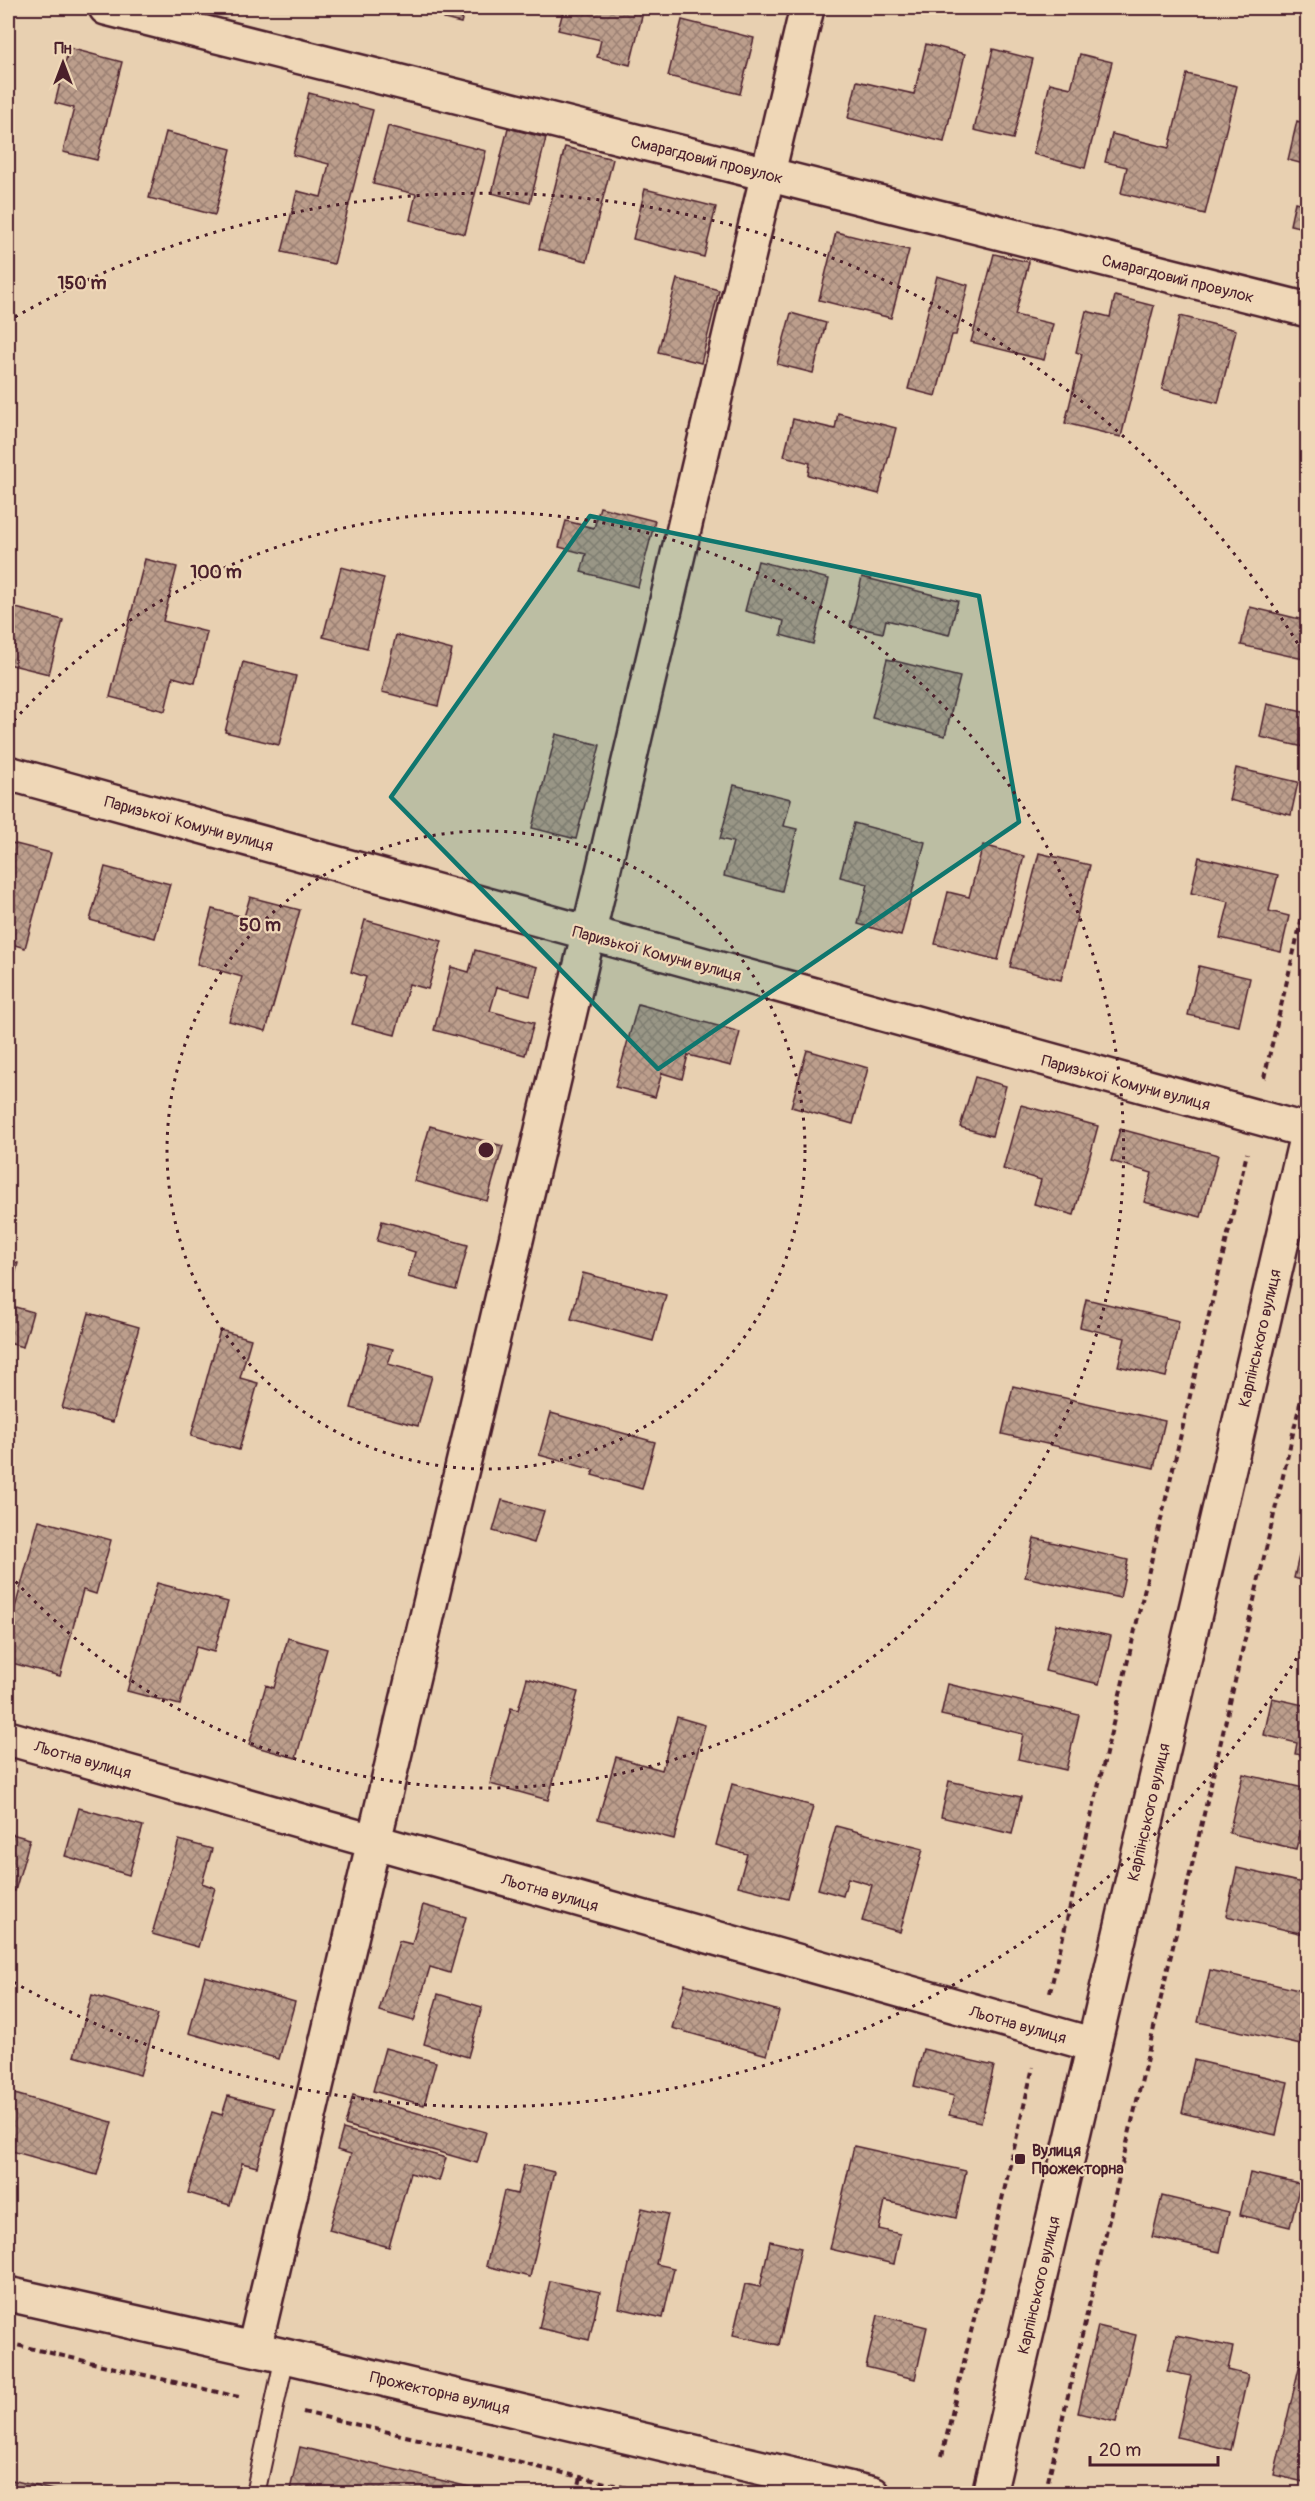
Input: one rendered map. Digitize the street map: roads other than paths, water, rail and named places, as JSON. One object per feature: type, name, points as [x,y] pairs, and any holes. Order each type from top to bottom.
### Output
[{"type":"street","name":"Смарагдовий провулок","points":[[106,8],[1308,310]]},
{"type":"street","points":[[254,2349],[807,8]]},
{"type":"street","name":"Паризької Комуни вулиця","points":[[8,773],[1307,1131]]},
{"type":"street","name":"Карпінського вулиця","points":[[989,2493],[1307,1131]]},
{"type":"street","name":"Льотна вулиця","points":[[8,1738],[1094,2045]]},
{"type":"street","name":"Прожекторна вулиця","points":[[8,2294],[873,2493]]},
{"type":"lane","points":[[255,2493],[285,2356]]},
{"type":"place","name":"Вулиця Прожекторна","points":[[1020,2159]]}]
